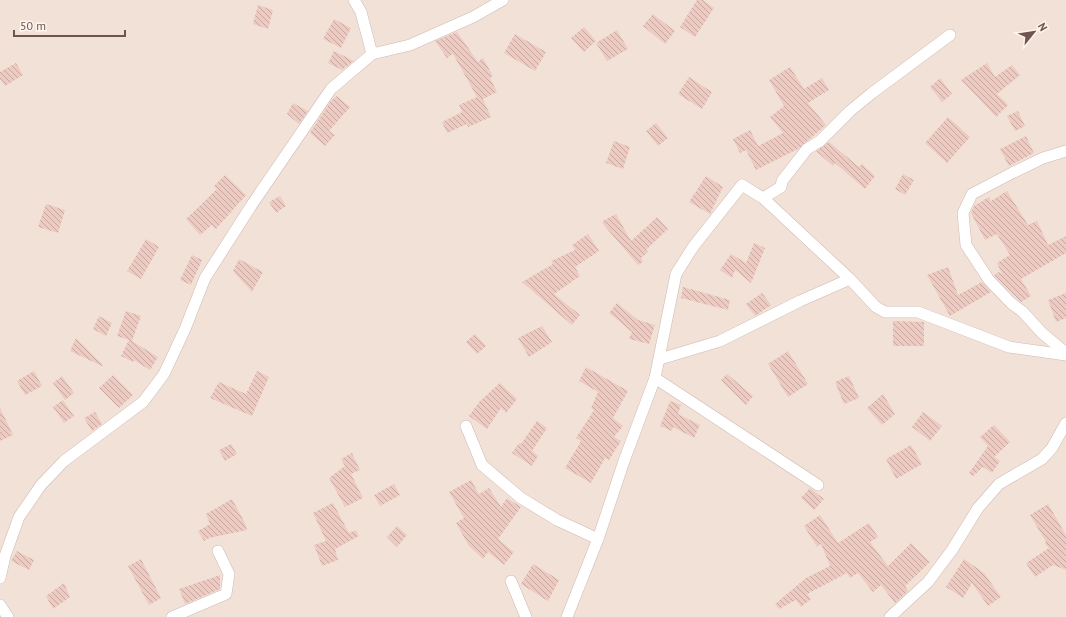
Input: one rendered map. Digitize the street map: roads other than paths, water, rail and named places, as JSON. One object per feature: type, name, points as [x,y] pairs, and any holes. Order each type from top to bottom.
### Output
[{"type":"street","points":[[354,0],[361,12],[372,54]]},
{"type":"street","points":[[0,578],[5,556],[19,517],[41,485],[64,461],[143,402],[164,374],[185,329],[205,278],[288,149],[331,89],[372,54],[410,45],[473,17],[502,0]]},
{"type":"street","points":[[763,198],[781,188],[782,181],[807,150],[820,141],[850,112],[872,93],[950,35]]},
{"type":"street","points":[[1066,151],[1036,161],[972,194],[963,213],[966,245],[989,280],[1012,304],[1023,312],[1042,334],[1066,354]]},
{"type":"street","points":[[568,617],[598,539],[624,461],[655,378],[676,274],[693,247],[742,186],[763,198],[850,279],[876,307],[885,312],[918,312],[1009,347],[1066,354]]},
{"type":"street","points":[[660,359],[720,342],[800,301],[850,279]]},
{"type":"street","points":[[655,378],[818,485]]},
{"type":"street","points":[[890,617],[928,582],[952,550],[978,508],[999,484],[1042,459],[1052,448],[1066,423]]},
{"type":"street","points":[[466,426],[482,465],[522,498],[557,520],[598,539]]},
{"type":"street","points":[[172,617],[226,594],[229,574],[218,551]]},
{"type":"street","points":[[511,581],[526,617]]},
{"type":"street","points":[[0,605],[8,617]]}]
